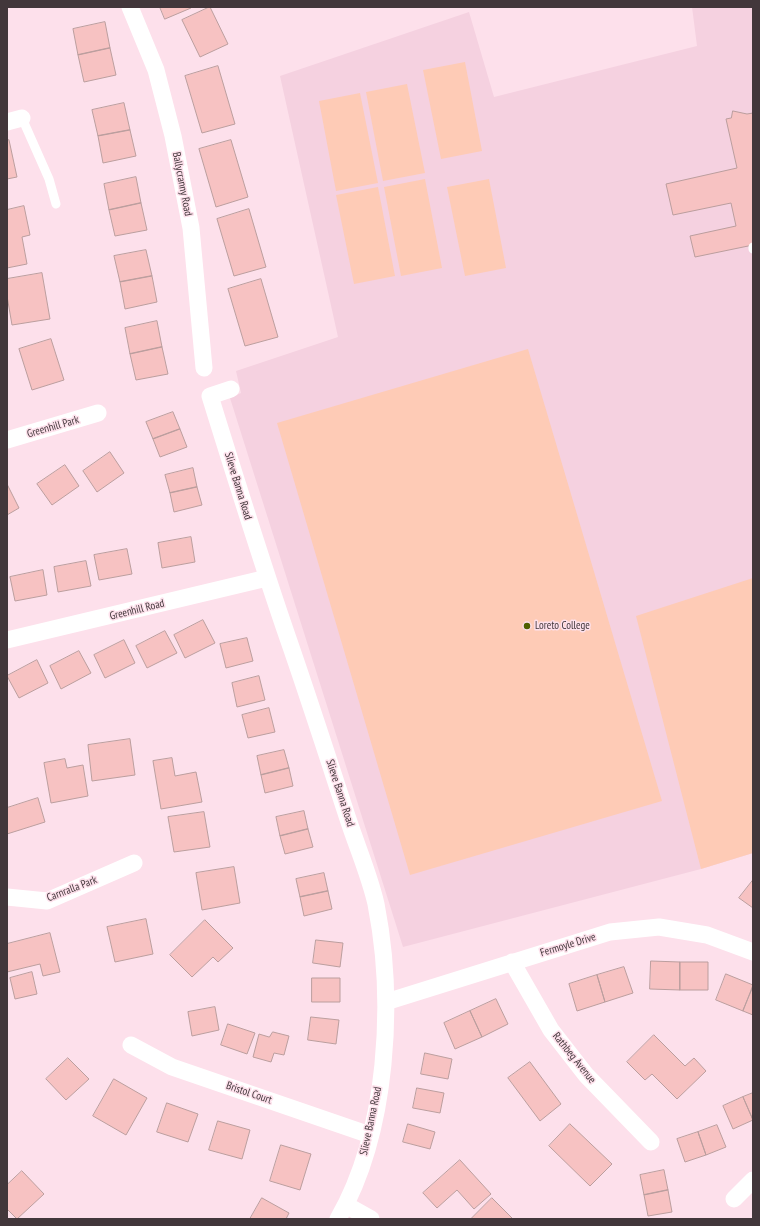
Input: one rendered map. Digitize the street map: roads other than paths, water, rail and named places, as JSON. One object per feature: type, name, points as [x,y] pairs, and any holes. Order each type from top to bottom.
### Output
[{"type":"street","name":"Ballycranny Road","points":[[130,7],[156,70],[173,136],[191,228],[204,368]]},
{"type":"street","name":"Slieve Banna Road","points":[[231,389],[210,396],[267,578],[317,723],[375,901],[384,952],[386,1021],[378,1102],[365,1154],[342,1212]]},
{"type":"street","name":"Greenhill Park","points":[[7,440],[98,414]]},
{"type":"street","name":"Greenhill Road","points":[[7,640],[267,578]]},
{"type":"street","name":"Carnralla Park","points":[[7,897],[47,901],[134,863]]},
{"type":"street","name":"Fermoyle Drive","points":[[386,1002],[610,932],[659,927],[707,935],[753,952]]},
{"type":"street","name":"Rathbeg Avenue","points":[[512,962],[551,1030],[586,1075],[650,1142]]},
{"type":"street","name":"Bristol Court","points":[[131,1045],[172,1067],[370,1135]]},
{"type":"street","points":[[734,1199],[753,1180]]},
{"type":"street","points":[[342,1212],[371,1219]]},
{"type":"lane","points":[[14,120],[49,179],[56,204]]},
{"type":"place","name":"Loreto College","points":[[527,626]]}]
